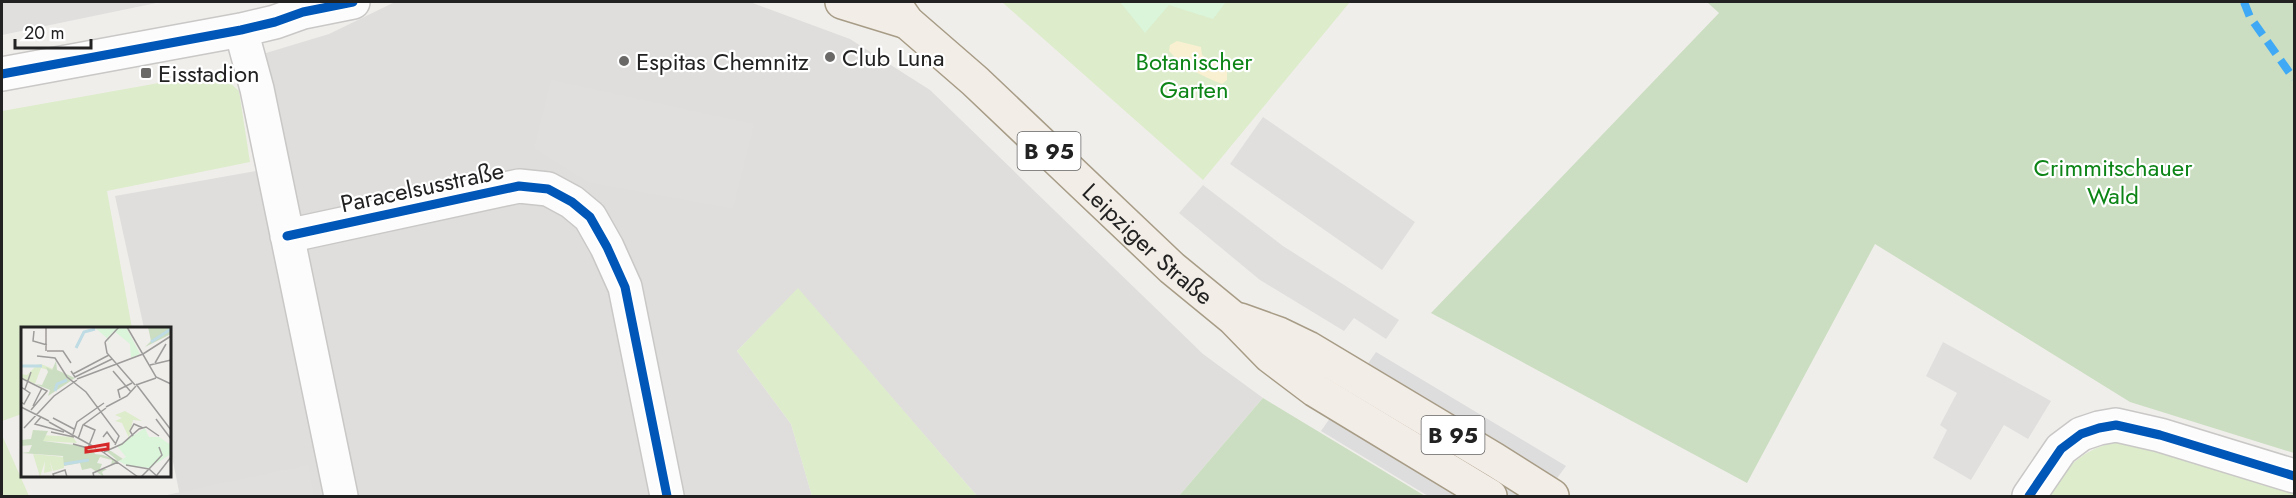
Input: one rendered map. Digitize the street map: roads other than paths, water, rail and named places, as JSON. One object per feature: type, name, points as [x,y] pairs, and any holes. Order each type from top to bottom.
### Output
[{"type":"main road","name":"Leipziger Straße","points":[[842,2],[900,12],[1172,268],[1233,318],[1270,356],[1315,390],[1490,496]]},
{"type":"main road","name":"Leipziger Straße","points":[[1233,318],[1279,334],[1308,348],[1496,460],[1548,494]]},
{"type":"street","points":[[2,75],[241,30],[275,22],[312,7],[353,2]]},
{"type":"street","points":[[241,30],[257,89],[340,496]]},
{"type":"street","name":"Paracelsusstraße","points":[[287,237],[519,186],[548,189],[572,202],[590,217],[625,287],[667,496]]},
{"type":"street","points":[[2029,496],[2061,449],[2081,434],[2116,425],[2160,435],[2295,476]]},
{"type":"place","name":"Club Luna","points":[[830,57]]},
{"type":"place","name":"Espitas Chemnitz","points":[[624,61]]},
{"type":"place","name":"Eisstadion","points":[[146,73]]},
{"type":"park label","name":"Botanischer Garten","points":[[1194,75]]},
{"type":"park label","name":"Crimmitschauer Wald","points":[[2113,181]]}]
